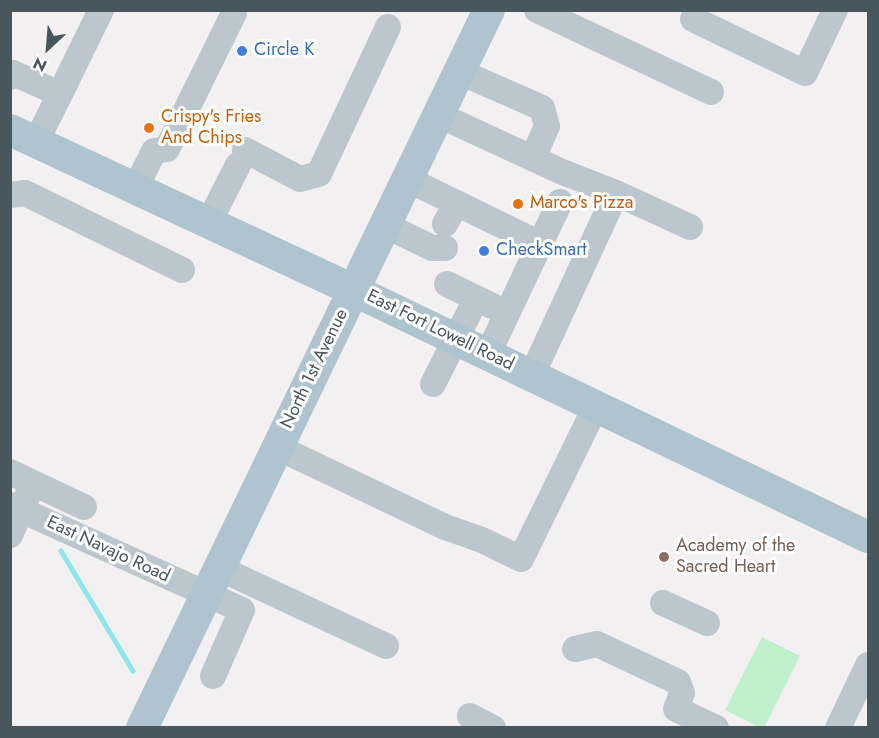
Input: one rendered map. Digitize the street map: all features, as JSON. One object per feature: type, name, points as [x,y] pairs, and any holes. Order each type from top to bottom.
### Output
[{"type":"main road","name":"North 1st Avenue","points":[[142,728],[489,10]]},
{"type":"main road","name":"East Fort Lowell Road","points":[[18,136],[457,339],[868,537]]},
{"type":"street","points":[[18,136],[60,94],[101,10]]},
{"type":"street","points":[[135,189],[154,152],[167,149],[234,13],[233,10]]},
{"type":"street","points":[[537,10],[711,92]]},
{"type":"street","points":[[693,19],[805,73],[835,10]]},
{"type":"street","points":[[208,224],[242,158],[300,179],[319,174],[388,27]]},
{"type":"street","points":[[460,72],[542,108],[547,126],[533,158]]},
{"type":"street","points":[[10,77],[13,73],[60,94]]},
{"type":"street","points":[[439,115],[690,227]]},
{"type":"street","points":[[407,179],[449,225],[540,244]]},
{"type":"street","points":[[532,375],[616,193]]},
{"type":"street","points":[[10,195],[25,194],[182,270]]},
{"type":"street","points":[[488,354],[560,202]]},
{"type":"street","points":[[385,225],[432,248],[449,225]]},
{"type":"street","points":[[447,284],[507,313]]},
{"type":"street","points":[[433,384],[476,299]]},
{"type":"street","points":[[277,447],[445,527],[482,540],[521,559],[596,406]]},
{"type":"street","points":[[10,535],[22,478],[84,507]]},
{"type":"street","name":"East Navajo Road","points":[[16,508],[213,582]]},
{"type":"street","points":[[213,582],[386,646]]},
{"type":"street","points":[[213,582],[242,610],[213,676]]},
{"type":"street","points":[[663,603],[706,623]]},
{"type":"street","points":[[575,649],[597,645],[678,682],[682,693],[676,709],[716,728]]},
{"type":"street","points":[[838,728],[868,665]]},
{"type":"street","points":[[470,716],[493,728]]},
{"type":"green space","points":[[762,637],[800,656],[764,728],[725,710]]},
{"type":"waterway","points":[[61,551],[133,671]]},
{"type":"place","name":"Circle K","points":[[242,51]]},
{"type":"place","name":"Crispy's Fries And Chips","points":[[149,128]]},
{"type":"place","name":"Marco's Pizza","points":[[518,204]]},
{"type":"place","name":"CheckSmart","points":[[484,251]]},
{"type":"place","name":"Academy of the Sacred Heart","points":[[664,557]]}]
